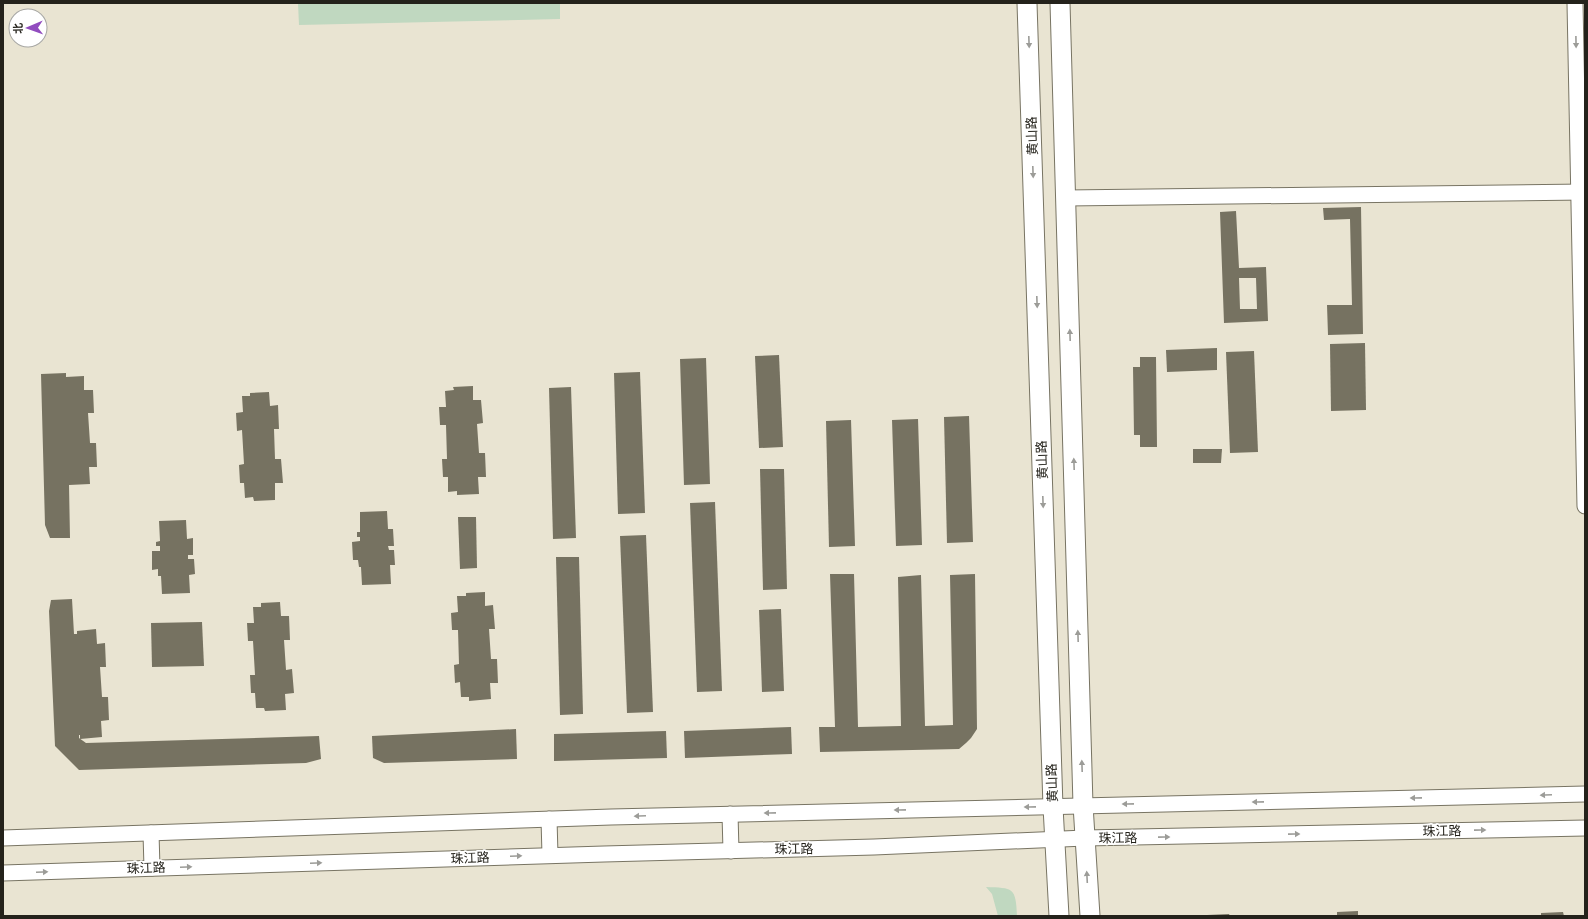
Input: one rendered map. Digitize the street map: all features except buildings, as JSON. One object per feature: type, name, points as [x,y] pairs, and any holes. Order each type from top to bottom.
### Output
[{"type":"main road","name":"黄山路","points":[[1028,3],[1053,807],[1059,916]]},
{"type":"main road","points":[[1060,3],[1083,805],[1090,916]]},
{"type":"street","points":[[1575,3],[1582,192],[1585,506]]},
{"type":"street","points":[[1066,198],[1582,192]]},
{"type":"street","points":[[3,838],[549,819],[1585,794]]},
{"type":"street","points":[[730,814],[731,851]]},
{"type":"street","points":[[549,819],[550,855]]},
{"type":"street","name":"珠江路","points":[[3,873],[550,855],[874,847],[1085,838],[1585,828]]},
{"type":"street","points":[[151,833],[152,868]]},
{"type":"green space","points":[[298,3],[560,3],[560,19],[299,25]]},
{"type":"green space","points":[[986,887],[1002,888],[1011,891],[1016,899],[1017,916],[998,916],[992,894]]}]
